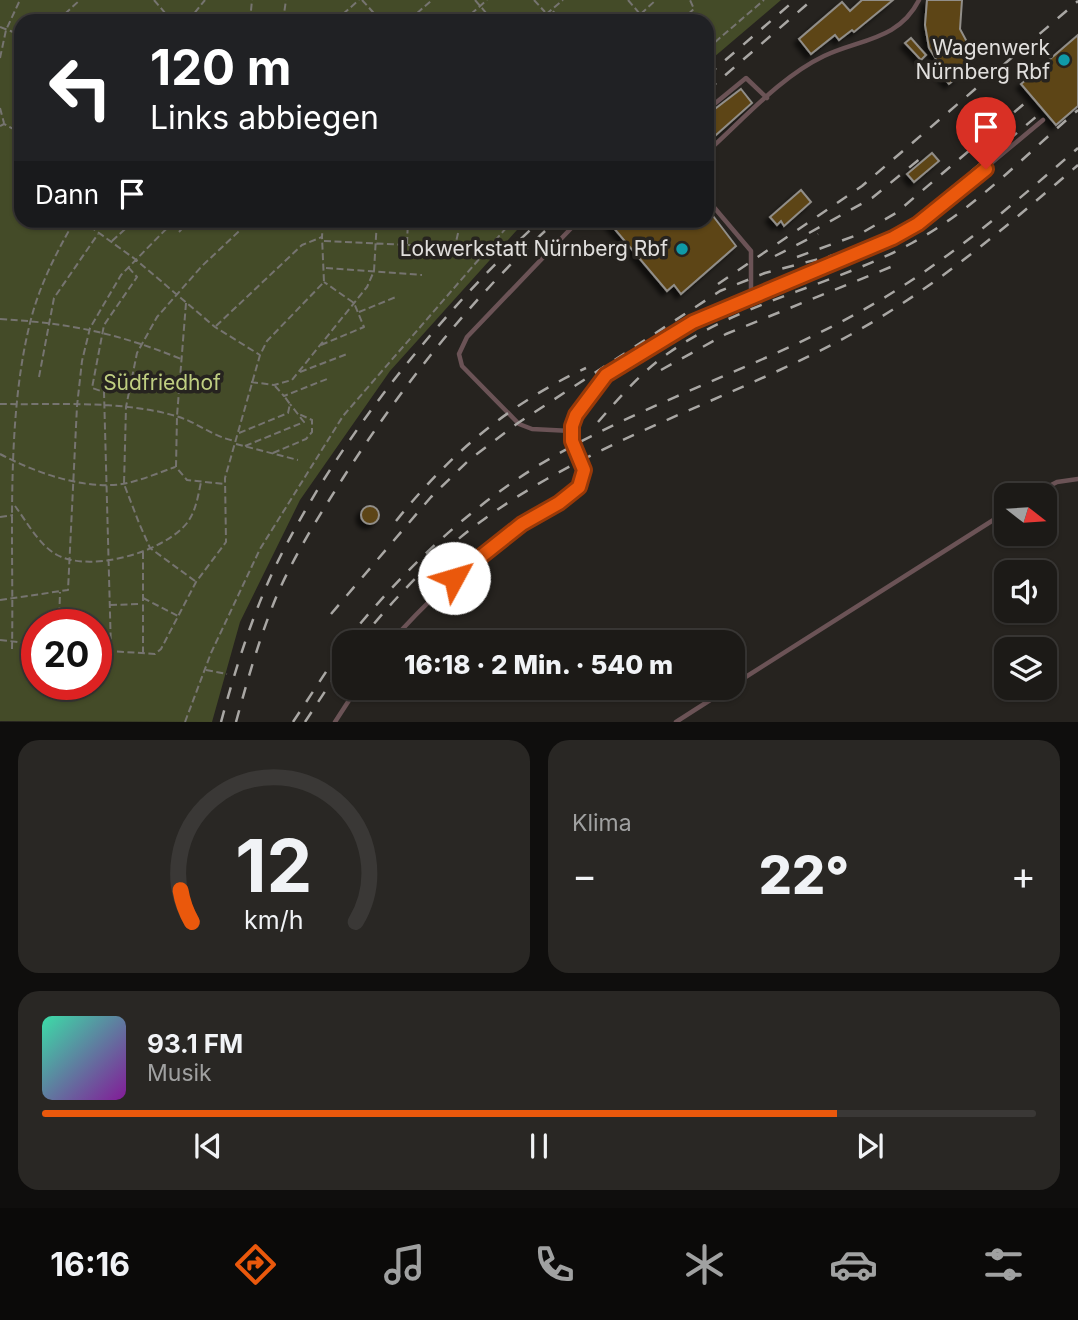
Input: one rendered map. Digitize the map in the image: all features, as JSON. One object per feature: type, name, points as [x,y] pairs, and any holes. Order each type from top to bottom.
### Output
[{"type":"lane","points":[[714,146],[798,71],[823,57],[894,30],[906,19],[919,0]]},
{"type":"lane","points":[[714,104],[746,78],[767,98]]},
{"type":"lane","points":[[402,630],[454,578],[522,524],[559,503],[579,487],[584,470],[571,431],[576,415],[606,375],[672,332],[893,238],[918,224],[1043,120]]},
{"type":"lane","points":[[714,207],[751,251],[751,297]]},
{"type":"lane","points":[[571,228],[467,337],[459,354],[462,366],[519,424],[532,429],[571,431]]},
{"type":"lane","points":[[1055,483],[1078,479]]},
{"type":"lane","points":[[745,677],[994,520]]},
{"type":"lane","points":[[335,722],[349,700]]},
{"type":"lane","points":[[676,722],[710,700]]},
{"type":"path","points":[[0,58],[6,30],[20,0]]},
{"type":"path","points":[[65,14],[80,0]]},
{"type":"path","points":[[154,0],[166,14]]},
{"type":"path","points":[[194,14],[205,0]]},
{"type":"path","points":[[343,14],[360,0],[374,14]]},
{"type":"path","points":[[416,14],[432,0]]},
{"type":"path","points":[[475,0],[487,14]]},
{"type":"path","points":[[471,14],[487,0]]},
{"type":"path","points":[[534,0],[547,14],[563,0]]},
{"type":"path","points":[[553,0],[557,5]]},
{"type":"path","points":[[628,0],[640,14],[656,0]]},
{"type":"path","points":[[714,43],[764,0]]},
{"type":"path","points":[[551,10],[555,14]]},
{"type":"path","points":[[0,27],[14,33]]},
{"type":"path","points":[[0,108],[4,124],[14,129]]},
{"type":"path","points":[[0,126],[4,124]]},
{"type":"path","points":[[12,649],[15,462],[23,354],[30,321],[45,277],[71,228]]},
{"type":"path","points":[[91,228],[135,259],[215,327],[260,355]]},
{"type":"path","points":[[111,242],[126,228]]},
{"type":"path","points":[[0,600],[68,590],[77,406],[82,361],[90,328],[107,295],[128,267],[167,228]]},
{"type":"path","points":[[179,232],[183,228]]},
{"type":"path","points":[[196,582],[150,548],[124,484],[126,407],[133,363],[141,342],[168,302],[242,228]]},
{"type":"path","points":[[112,651],[143,656],[155,654],[161,649],[196,582],[226,542],[224,484],[251,382],[267,341],[324,282],[323,228]]},
{"type":"path","points":[[251,382],[274,385],[292,380],[299,372],[367,286],[374,271],[376,228]]},
{"type":"path","points":[[407,246],[408,228]]},
{"type":"path","points":[[322,241],[451,247],[456,242],[460,228]]},
{"type":"path","points":[[185,722],[205,669],[260,550],[343,416],[506,228]]},
{"type":"path","points":[[39,377],[54,298],[98,233]]},
{"type":"path","points":[[215,327],[302,244],[322,237]]},
{"type":"path","points":[[110,609],[104,485],[104,392],[92,388],[102,332],[137,277],[128,267]]},
{"type":"path","points":[[325,267],[422,275]]},
{"type":"path","points":[[320,346],[364,327],[354,303],[324,282]]},
{"type":"path","points":[[358,313],[396,297]]},
{"type":"path","points":[[187,302],[177,416],[176,467],[187,480],[224,484]]},
{"type":"path","points":[[0,319],[90,328],[141,342],[182,359]]},
{"type":"path","points":[[299,372],[347,354]]},
{"type":"path","points":[[284,396],[327,379]]},
{"type":"path","points":[[245,446],[304,422],[274,385]]},
{"type":"path","points":[[0,404],[126,407],[177,416],[212,435],[298,460]]},
{"type":"path","points":[[238,433],[288,413],[290,404]]},
{"type":"path","points":[[272,453],[306,439],[312,432],[312,420],[298,414]]},
{"type":"path","points":[[0,454],[15,462],[73,480],[104,485],[124,484],[176,467]]},
{"type":"path","points":[[14,505],[38,538],[57,555],[69,559],[108,561],[143,551],[180,531],[189,520],[201,482]]},
{"type":"path","points":[[0,517],[14,514]]},
{"type":"path","points":[[143,551],[143,656]]},
{"type":"path","points":[[59,609],[60,591]]},
{"type":"path","points":[[142,598],[178,617]]},
{"type":"path","points":[[110,605],[142,604]]},
{"type":"path","points":[[0,640],[21,642]]},
{"type":"path","points":[[205,669],[227,674]]},
{"type":"green space","name":"Südfriedhof","points":[[0,0],[781,0],[714,57],[714,14],[14,14],[14,228],[519,228],[390,371],[300,500],[240,622],[212,722],[0,721]]},
{"type":"building","points":[[862,0],[893,0],[854,32],[852,30],[839,40],[835,35],[811,54],[799,39],[842,2],[850,11]]},
{"type":"building","points":[[927,0],[962,0],[960,29],[974,55],[956,73],[959,76],[949,84],[939,73],[943,70],[929,48],[925,25]]},
{"type":"building","name":"Wagenwerk Nürnberg Rbf","points":[[1078,35],[1078,106],[1056,125],[1021,84]]},
{"type":"building","points":[[911,38],[926,55],[921,60],[905,43]]},
{"type":"building","points":[[741,89],[752,103],[714,137],[714,110]]},
{"type":"building","points":[[932,153],[939,161],[914,182],[907,174]]},
{"type":"building","points":[[801,190],[811,202],[784,226],[781,221],[777,225],[770,217]]},
{"type":"building","name":"Lokwerkstatt Nürnberg Rbf","points":[[714,217],[736,246],[681,294],[674,285],[667,291],[614,228],[714,228]]},
{"type":"building","points":[[370,506],[376,509],[379,515],[376,521],[370,524],[364,521],[361,515],[364,509]]},
{"type":"railway","points":[[714,70],[795,0]]},
{"type":"railway","points":[[714,85],[812,0]]},
{"type":"railway","points":[[718,284],[862,186],[1078,1]]},
{"type":"railway","points":[[797,257],[860,234],[896,213],[1032,97]]},
{"type":"railway","points":[[598,422],[650,367],[698,334],[758,306],[882,258],[935,230],[978,198],[1078,110]]},
{"type":"railway","points":[[331,614],[431,497],[469,460],[518,423],[720,291],[765,273],[853,250],[911,222],[1043,111]]},
{"type":"railway","points":[[355,630],[434,545],[511,483],[578,443],[618,423],[783,350],[892,293],[975,235],[1078,148]]},
{"type":"railway","points":[[809,233],[872,198],[927,153]]},
{"type":"railway","points":[[369,630],[424,570],[461,537],[500,508],[584,459],[807,357],[881,317],[968,256],[1078,165]]},
{"type":"railway","points":[[221,722],[246,640],[269,580],[331,469],[394,379],[429,336],[533,228]]},
{"type":"railway","points":[[236,722],[277,595],[299,550],[343,478],[390,408],[441,342],[497,279],[548,228]]},
{"type":"railway","points":[[775,256],[818,234]]},
{"type":"railway","points":[[661,370],[726,334],[898,264]]},
{"type":"railway","points":[[396,521],[437,474],[482,433],[531,398],[586,368]]},
{"type":"railway","points":[[293,722],[332,663]]},
{"type":"railway","points":[[305,722],[332,681]]},
{"type":"place","name":"Wagenwerk Nürnberg Rbf","points":[[1064,60]]},
{"type":"place","name":"Lokwerkstatt Nürnberg Rbf","points":[[682,249]]},
{"type":"route","points":[[454,578],[522,524],[559,503],[579,487],[584,470],[572,441],[572,426],[576,415],[606,375],[672,332],[893,238],[918,224],[986,169]]}]
